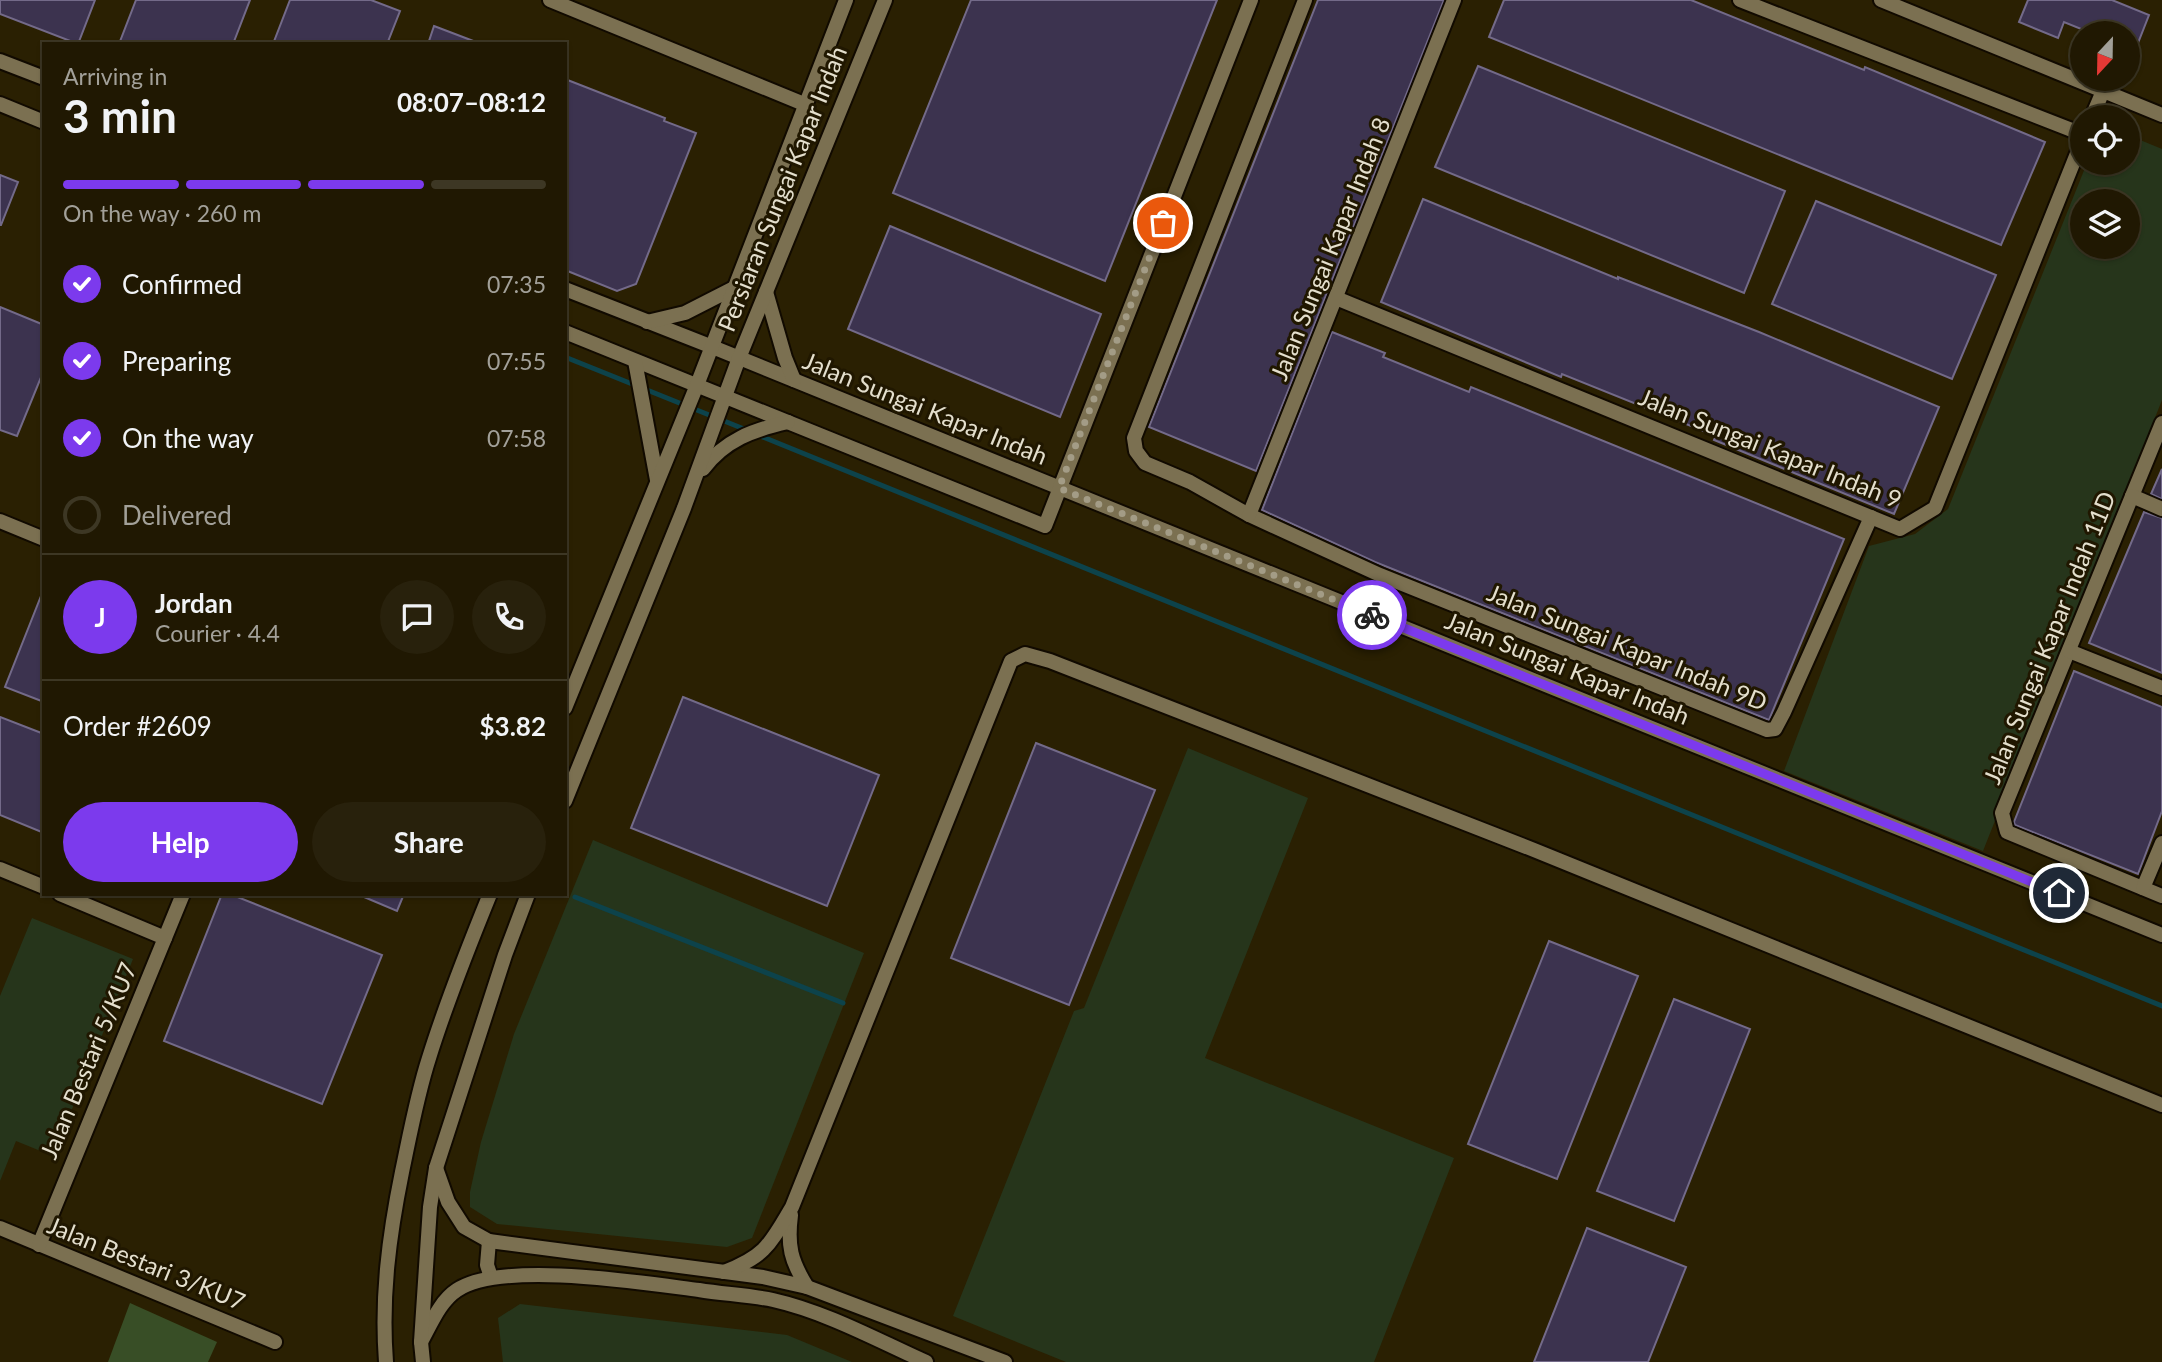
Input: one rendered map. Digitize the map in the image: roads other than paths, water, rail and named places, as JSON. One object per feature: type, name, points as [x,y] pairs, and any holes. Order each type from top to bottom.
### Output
[{"type":"street","points":[[550,0],[804,104]]},
{"type":"street","name":"Persiaran Sungai Kapar Indah","points":[[567,703],[694,392],[846,0]]},
{"type":"street","name":"Persiaran Sungai Kapar Indah","points":[[567,796],[710,438],[739,358],[885,0]]},
{"type":"street","points":[[567,333],[635,360],[694,392],[788,422],[1045,526],[1251,0]]},
{"type":"street","points":[[1249,515],[1190,482],[1145,463],[1136,451],[1134,438],[1305,0]]},
{"type":"street","name":"Jalan Sungai Kapar Indah 8","points":[[1249,515],[1454,0]]},
{"type":"street","points":[[1740,0],[2070,129]]},
{"type":"street","points":[[1881,0],[2070,77]]},
{"type":"street","points":[[0,61],[42,77]]},
{"type":"street","points":[[2097,105],[2103,91],[2162,115]]},
{"type":"street","points":[[0,104],[42,121]]},
{"type":"street","name":"Jalan Sungai Kapar Indah 9","points":[[1336,298],[1900,529],[1936,508],[2070,171]]},
{"type":"street","points":[[647,322],[685,313],[732,289]]},
{"type":"street","name":"Jalan Sungai Kapar Indah","points":[[567,290],[2162,935]]},
{"type":"street","points":[[766,292],[794,380]]},
{"type":"street","points":[[635,360],[657,482]]},
{"type":"street","points":[[693,481],[713,456],[734,439],[757,429],[788,422]]},
{"type":"street","name":"Jalan Sungai Kapar Indah 11D","points":[[2162,424],[2002,813],[2007,832],[2162,896]]},
{"type":"street","points":[[2132,496],[2162,509]]},
{"type":"street","name":"Jalan Sungai Kapar Indah 9D","points":[[1249,515],[1380,575],[1767,730],[1776,729],[1871,516]]},
{"type":"street","points":[[0,521],[42,538]]},
{"type":"street","points":[[2069,651],[2162,688]]},
{"type":"street","points":[[724,1272],[748,1263],[764,1252],[792,1207],[1011,661],[1025,654],[1521,845],[2162,1105]]},
{"type":"street","points":[[2143,888],[2162,843]]},
{"type":"street","points":[[0,869],[42,886]]},
{"type":"street","points":[[65,896],[165,938]]},
{"type":"street","name":"Jalan Bestari 5/KU7","points":[[38,1245],[182,896]]},
{"type":"street","points":[[386,1362],[384,1278],[411,1128],[428,1061],[446,1006],[489,896]]},
{"type":"street","points":[[424,1362],[421,1342],[430,1207],[436,1168],[505,955],[527,896]]},
{"type":"street","points":[[436,1168],[448,1202],[464,1227],[489,1241],[724,1272],[807,1287],[1005,1362]]},
{"type":"street","points":[[792,1207],[788,1242],[796,1269],[807,1287]]},
{"type":"street","name":"Jalan Bestari 3/KU7","points":[[0,1228],[275,1342]]},
{"type":"street","points":[[489,1241],[487,1265],[491,1277]]},
{"type":"street","points":[[421,1342],[442,1304],[457,1290],[491,1277],[551,1276],[622,1280],[774,1300],[821,1316],[926,1362]]},
{"type":"waterway","points":[[567,358],[749,431]]},
{"type":"waterway","points":[[758,435],[2162,1006]]},
{"type":"waterway","points":[[575,897],[843,1003]]}]
